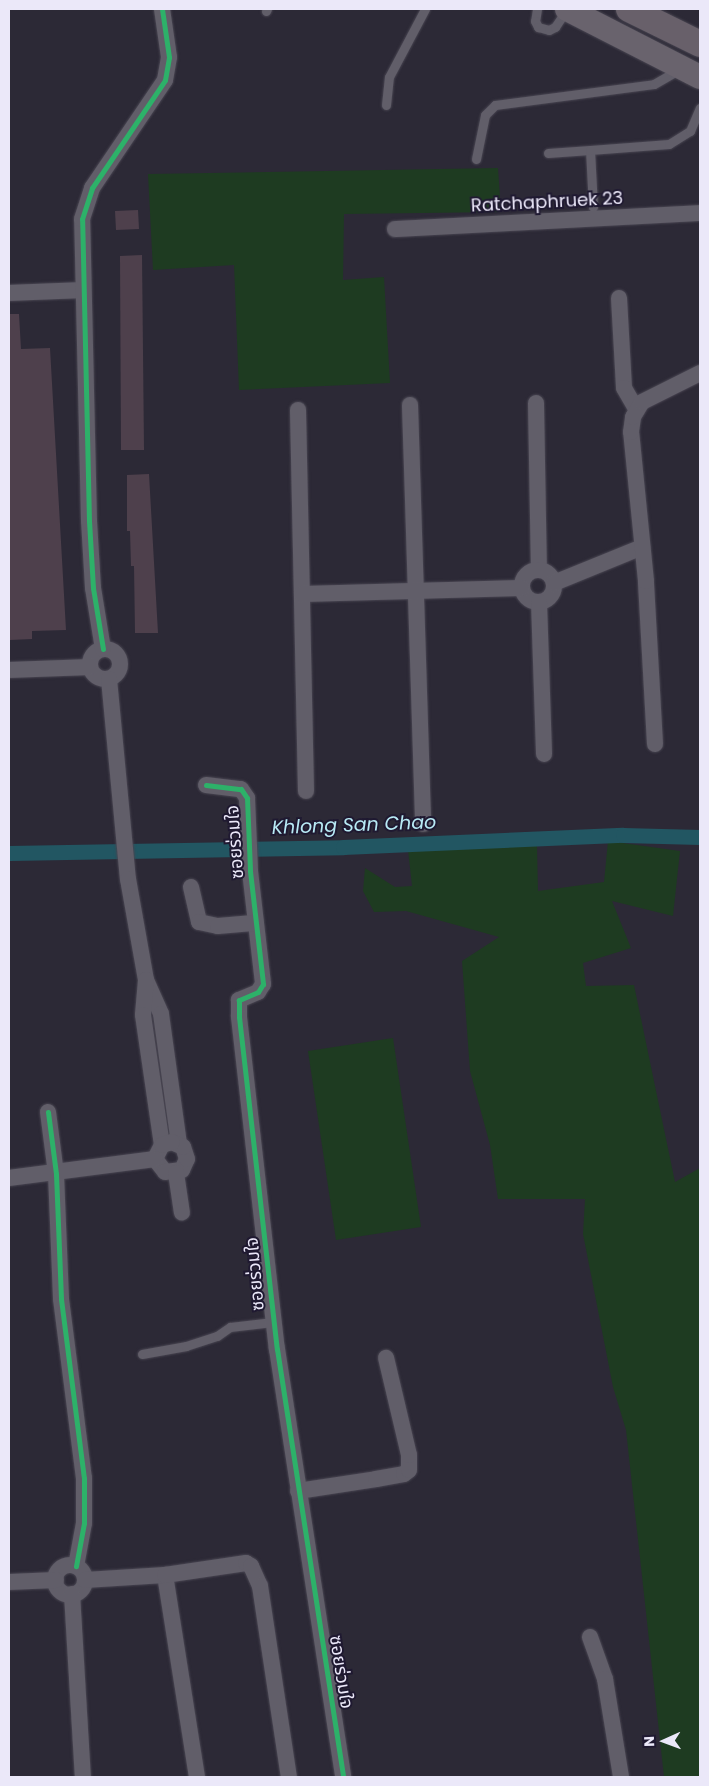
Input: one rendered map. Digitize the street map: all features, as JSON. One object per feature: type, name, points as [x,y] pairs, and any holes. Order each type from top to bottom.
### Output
[{"type":"main road","points":[[567,9],[694,68]]},
{"type":"main road","points":[[600,9],[694,68]]},
{"type":"main road","points":[[629,9],[700,44]]},
{"type":"street","points":[[103,649],[93,588],[89,520],[82,219],[92,188],[160,90],[168,69],[168,42],[162,9]]},
{"type":"street","name":"Ratchaphruek 23","points":[[395,229],[700,214]]},
{"type":"street","points":[[9,293],[83,290]]},
{"type":"street","points":[[619,298],[624,388],[636,409]]},
{"type":"street","points":[[655,744],[642,547],[631,432],[636,409],[660,390],[700,373]]},
{"type":"street","points":[[536,403],[539,570]]},
{"type":"street","points":[[410,405],[423,824]]},
{"type":"street","points":[[298,410],[306,791]]},
{"type":"street","points":[[554,583],[548,574],[539,570],[526,575],[522,588],[528,598],[539,602],[549,598],[554,583],[642,547]]},
{"type":"street","points":[[302,594],[522,588]]},
{"type":"street","points":[[539,602],[544,754]]},
{"type":"street","points":[[103,649],[116,653],[121,665],[115,676],[109,679],[97,677],[90,667],[94,654],[103,649]]},
{"type":"street","points":[[9,670],[90,667]]},
{"type":"street","points":[[109,679],[128,879],[146,980],[161,1014],[180,1143],[187,1158],[182,1170],[176,1173],[165,1172],[158,1152],[143,1015],[146,980]]},
{"type":"street","name":"ซอยร่วมใจ","points":[[206,785],[244,791],[249,834],[250,870],[263,984],[258,992],[242,997],[238,1005],[273,1322],[343,1777]]},
{"type":"street","points":[[191,887],[198,922],[218,926],[256,923]]},
{"type":"street","points":[[48,1112],[56,1174],[61,1299],[86,1497],[80,1573],[81,1589],[72,1594],[63,1592],[56,1580]]},
{"type":"street","points":[[9,1178],[56,1174],[158,1152],[180,1143]]},
{"type":"street","points":[[176,1173],[182,1213]]},
{"type":"street","points":[[298,1491],[404,1474],[408,1470],[409,1455],[386,1358]]},
{"type":"street","points":[[56,1580],[62,1567],[80,1573],[165,1574],[246,1563],[254,1569],[260,1586],[289,1777]]},
{"type":"street","points":[[165,1574],[197,1777]]},
{"type":"street","points":[[9,1582],[56,1580]]},
{"type":"street","points":[[72,1594],[84,1777]]},
{"type":"street","points":[[590,1637],[605,1680],[621,1777]]},
{"type":"lane","points":[[386,105],[389,77],[425,9]]},
{"type":"lane","points":[[538,9],[535,22],[538,27],[549,30],[555,27],[567,9]]},
{"type":"lane","points":[[476,159],[485,115],[495,105],[654,84],[694,68]]},
{"type":"lane","points":[[548,152],[669,144],[690,131],[700,108]]},
{"type":"lane","points":[[590,150],[593,207]]},
{"type":"lane","points":[[142,1354],[186,1346],[217,1336],[230,1327],[273,1322]]},
{"type":"green space","points":[[498,168],[501,212],[344,214],[343,280],[384,277],[390,383],[239,390],[234,265],[153,270],[148,174]]},
{"type":"green space","points":[[608,841],[680,851],[673,916],[612,901],[631,948],[583,963],[586,986],[634,985],[675,1182],[700,1168],[700,1777],[664,1777],[626,1430],[613,1387],[583,1234],[585,1199],[498,1199],[490,1145],[470,1071],[462,961],[499,937],[406,911],[374,912],[363,891],[365,868],[395,887],[412,886],[408,850],[537,846],[538,891],[604,882]]},
{"type":"green space","points":[[393,1038],[421,1227],[336,1240],[308,1051]]},
{"type":"building","points":[[138,210],[139,229],[116,230],[115,211]]},
{"type":"building","points":[[142,255],[144,450],[121,450],[120,256]]},
{"type":"building","points":[[9,314],[19,314],[21,349],[50,348],[66,630],[32,631],[32,639],[10,640]]},
{"type":"building","points":[[149,474],[158,633],[135,633],[134,566],[131,566],[130,531],[127,531],[127,475]]},
{"type":"waterway","name":"Khlong San Chao","points":[[9,853],[343,847],[623,835],[700,837]]},
{"type":"cycle path","points":[[103,649],[93,588],[89,521],[82,219],[92,188],[165,80],[169,57],[162,9]]},
{"type":"cycle path","points":[[206,785],[241,789],[247,798],[250,871],[263,984],[258,992],[239,1000],[239,1017],[277,1349],[343,1777]]},
{"type":"cycle path","points":[[48,1112],[56,1174],[61,1299],[84,1478],[84,1523],[76,1566]]}]
